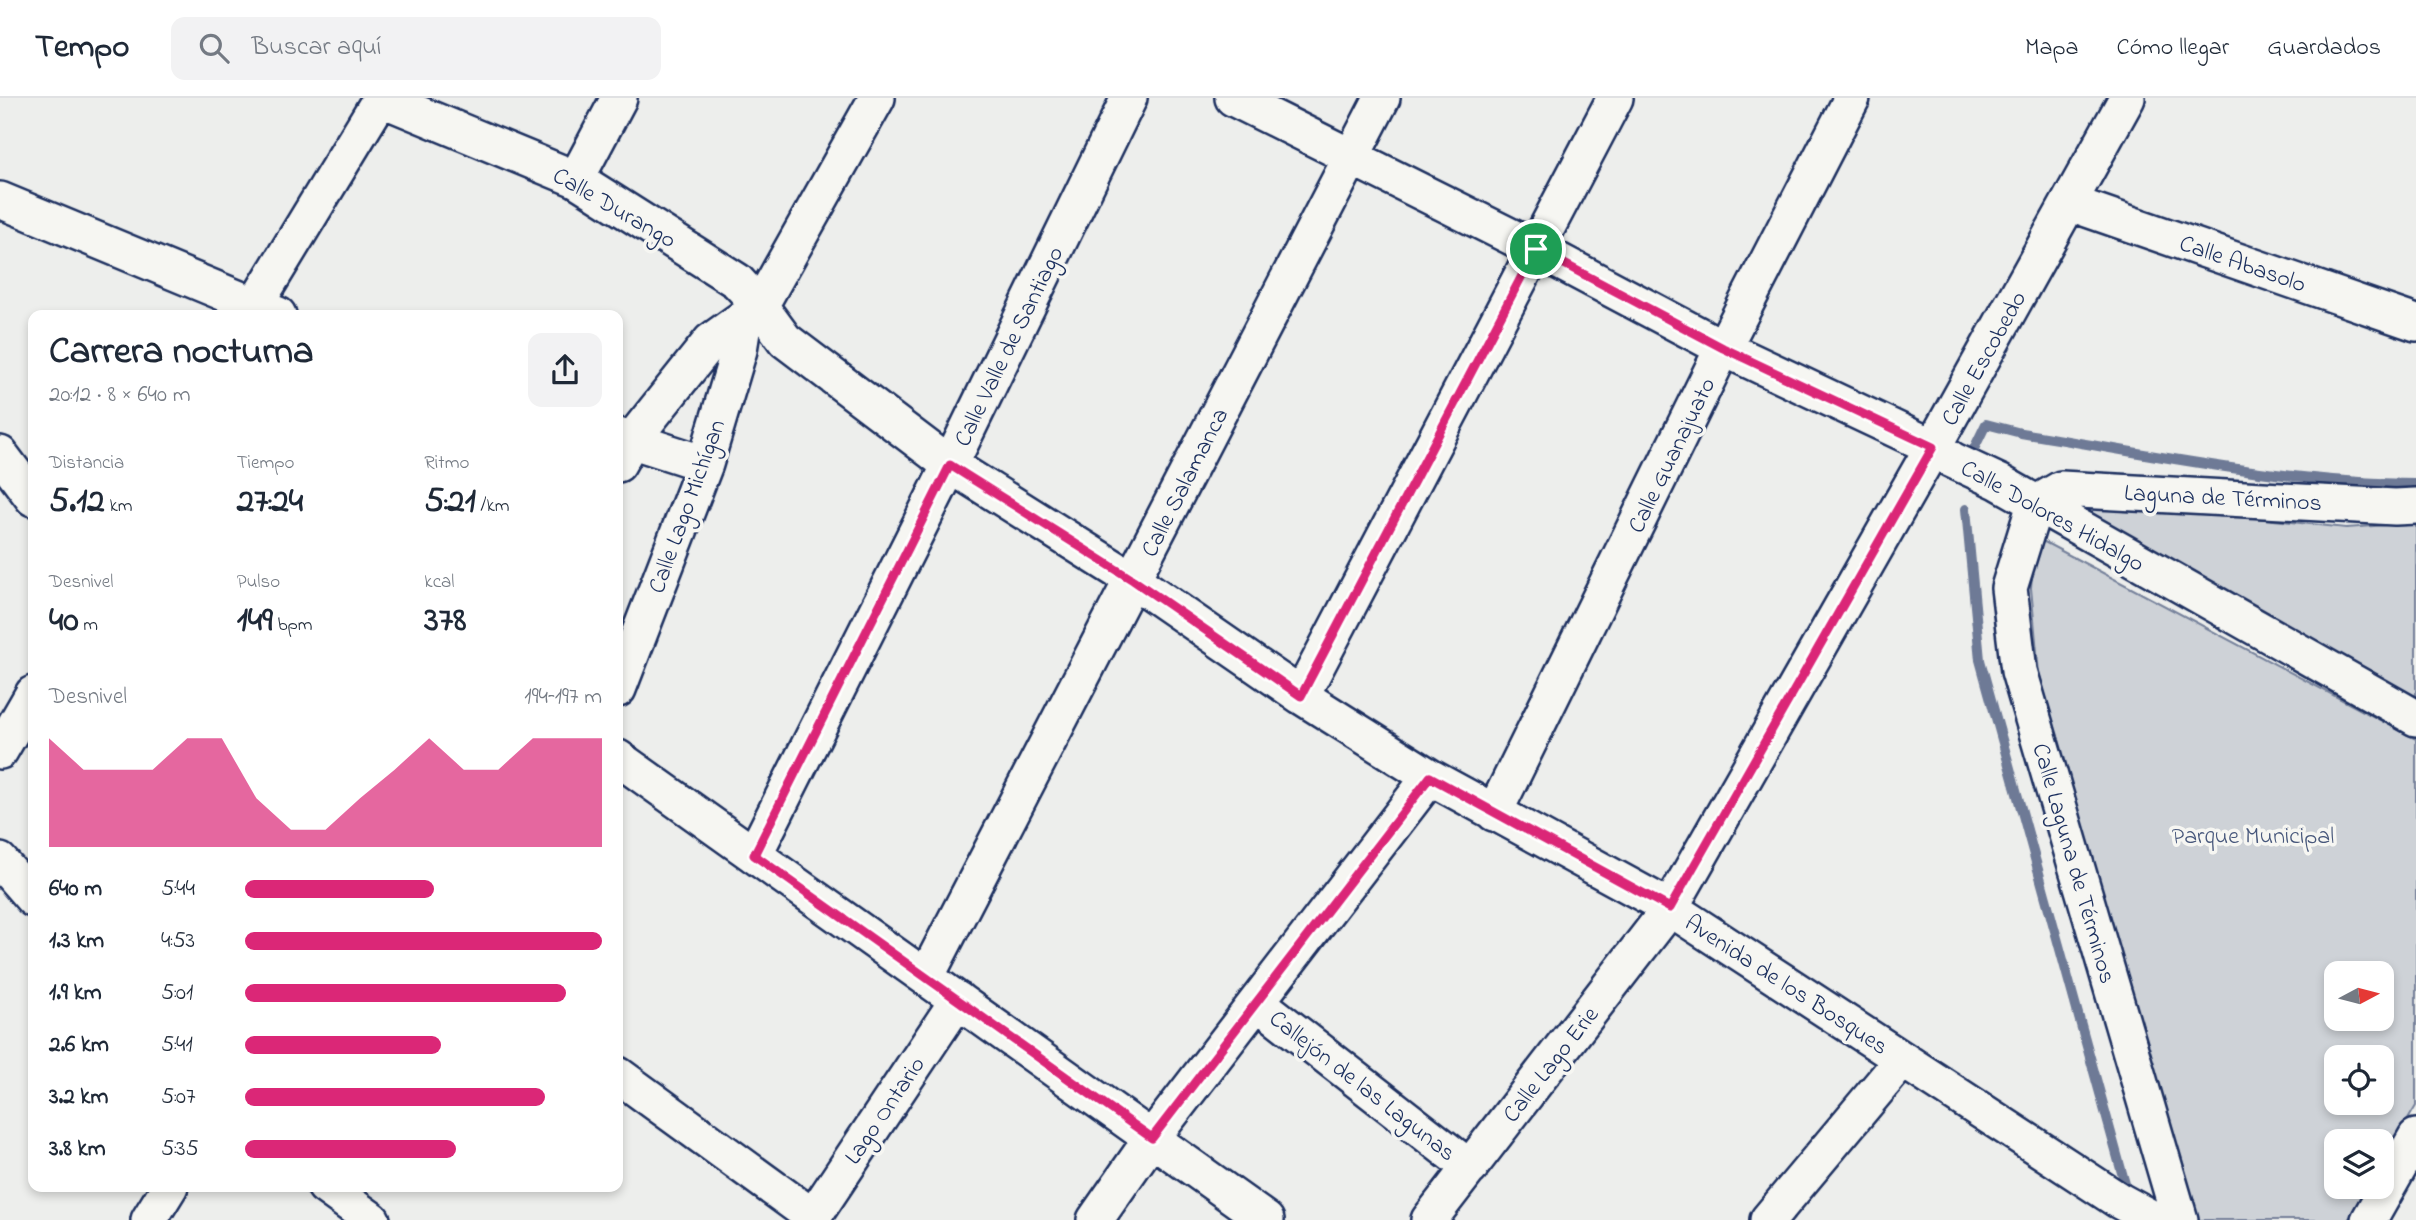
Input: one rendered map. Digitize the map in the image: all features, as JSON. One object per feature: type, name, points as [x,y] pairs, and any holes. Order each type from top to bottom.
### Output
[{"type":"street","points":[[261,310],[380,98]]},
{"type":"street","name":"Calle Durango","points":[[380,98],[576,179],[737,281],[752,312]]},
{"type":"street","points":[[576,179],[620,98]]},
{"type":"street","points":[[623,446],[710,341],[752,312],[877,98]]},
{"type":"street","name":"Calle Valle de Santiago","points":[[754,855],[950,465],[1129,98]]},
{"type":"street","name":"Calle Dolores Hidalgo","points":[[1233,98],[1536,249],[1723,348],[1933,447],[1951,460],[1999,482],[2416,718]]},
{"type":"street","name":"Calle Salamanca","points":[[926,977],[1382,98]]},
{"type":"street","points":[[1301,696],[1615,98]]},
{"type":"street","name":"Calle Guanajuato","points":[[1494,813],[1723,348],[1852,98]]},
{"type":"street","name":"Calle Escobedo","points":[[1670,908],[1933,447],[2127,98]]},
{"type":"street","points":[[0,200],[255,310]]},
{"type":"street","name":"Calle Abasolo","points":[[2070,203],[2416,323]]},
{"type":"street","name":"Calle Lago Michígan","points":[[623,677],[705,464],[752,312]]},
{"type":"street","name":"Avenida de los Bosques","points":[[752,312],[950,465],[1133,580],[1301,696],[1430,777],[1670,908],[1902,1060],[2110,1207],[2155,1220]]},
{"type":"street","points":[[623,447],[705,464]]},
{"type":"street","points":[[0,454],[28,491]]},
{"type":"street","name":"Laguna de Términos","points":[[2035,504],[2061,489],[2416,506]]},
{"type":"street","name":"Calle Laguna de Términos","points":[[2035,504],[2009,587],[2019,671],[2180,1220]]},
{"type":"street","points":[[0,751],[28,703]]},
{"type":"street","points":[[623,762],[1266,1220]]},
{"type":"street","points":[[1095,1220],[1152,1138],[1430,777]]},
{"type":"street","points":[[0,861],[28,893]]},
{"type":"street","name":"Calle Lago Erie","points":[[1429,1220],[1670,908]]},
{"type":"street","name":"Lago Ontario","points":[[812,1219],[958,1000]]},
{"type":"street","name":"Callejón de las Lagunas","points":[[1257,1002],[1470,1168]]},
{"type":"street","points":[[1768,1220],[1902,1060]]},
{"type":"street","points":[[623,1079],[812,1219]]},
{"type":"street","points":[[2369,1220],[2416,1137]]},
{"type":"street","points":[[149,1220],[166,1192]]},
{"type":"street","points":[[333,1192],[372,1220]]},
{"type":"green space","points":[[2058,496],[2346,528],[2416,523],[2416,703]]},
{"type":"green space","name":"Parque Municipal","points":[[2035,537],[2416,739],[2416,1106],[2394,1143],[2394,1129],[2324,1129],[2324,1199],[2361,1199],[2348,1220],[2196,1220],[2039,673],[2031,588]]},
{"type":"waterway","points":[[1970,457],[1986,424],[2021,433],[2267,473],[2317,479],[2416,484]]},
{"type":"waterway","points":[[1966,509],[1980,660],[2127,1191]]},
{"type":"route","points":[[1536,249],[1723,348],[1933,447],[1670,908],[1430,777],[1152,1138],[754,855],[950,465],[1133,580],[1301,696],[1536,249]]}]
